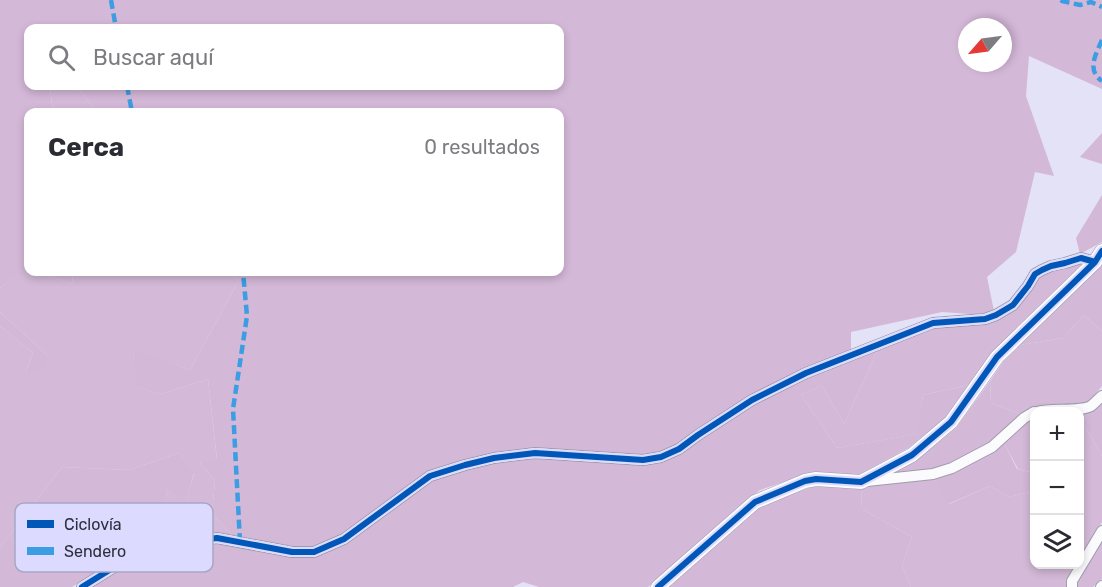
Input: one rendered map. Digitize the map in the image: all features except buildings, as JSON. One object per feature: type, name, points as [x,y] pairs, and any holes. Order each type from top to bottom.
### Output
[{"type":"street","points":[[861,482],[912,455],[951,422],[997,357],[1098,256]]},
{"type":"street","points":[[213,539],[291,552],[314,552],[344,539],[430,476],[465,465],[494,458],[535,453],[644,460],[661,457],[680,449],[752,400],[806,373],[933,323],[985,319],[996,315],[1013,305],[1035,274],[1051,266],[1098,256]]},
{"type":"street","points":[[1084,409],[1089,408],[1102,396]]},
{"type":"street","points":[[658,587],[755,502],[816,479],[861,482],[933,474],[952,468],[993,447],[1030,415]]},
{"type":"street","points":[[1072,587],[1072,581],[1102,531]]},
{"type":"street","points":[[82,587],[106,572]]},
{"type":"shaded area","points":[[0,0],[1102,0],[1102,89],[1029,56],[1026,96],[1054,176],[1035,172],[1016,252],[987,277],[994,311],[983,315],[942,312],[851,332],[851,350],[667,451],[643,455],[534,448],[464,461],[342,535],[313,548],[302,549],[234,537],[213,515],[215,480],[200,463],[217,459],[208,379],[161,394],[135,387],[133,349],[190,370],[239,280],[234,276],[564,276],[564,108],[95,108],[79,90],[564,90],[564,24],[24,24],[24,90],[50,90],[52,108],[24,108],[24,270],[0,288]]},
{"type":"shaded area","points":[[50,90],[79,90],[95,108],[53,108]]},
{"type":"shaded area","points":[[1102,133],[1102,164],[1080,157]]},
{"type":"shaded area","points":[[1102,195],[1102,242],[1080,254],[1076,238]]},
{"type":"shaded area","points":[[1083,263],[992,352],[969,385],[923,395],[918,434],[837,448],[801,395],[822,385],[844,424],[877,351],[935,328],[986,323],[1038,277],[1052,270]]},
{"type":"shaded area","points":[[1102,265],[1102,331],[1084,315],[1063,338],[1020,345]]},
{"type":"shaded area","points":[[24,269],[24,276],[51,276],[73,284],[72,276],[234,276],[239,280],[190,370],[133,350],[136,387],[161,394],[208,379],[217,460],[200,463],[215,480],[213,503],[166,503],[167,489],[186,501],[194,474],[179,453],[129,470],[62,467],[34,503],[15,503],[15,528],[0,548],[0,326],[33,353],[26,372],[48,356],[0,312],[0,288]]},
{"type":"shaded area","points":[[51,276],[72,276],[73,284]]},
{"type":"shaded area","points":[[0,312],[48,356],[45,370],[26,372],[33,353],[0,326]]},
{"type":"shaded area","points":[[1084,315],[1102,331],[1102,386],[1087,403],[1030,407],[1030,409],[1020,414],[991,403],[990,381],[1003,362],[1020,345],[1063,338]]},
{"type":"shaded area","points":[[877,351],[844,424],[822,385],[801,395],[837,448],[917,434],[923,395],[969,385],[946,417],[908,448],[858,475],[813,472],[760,490],[648,587],[539,587],[523,582],[513,587],[90,587],[115,572],[213,572],[213,543],[294,557],[318,555],[344,544],[433,480],[509,460],[535,457],[662,462],[682,454],[701,438],[754,405],[808,378]]},
{"type":"shaded area","points":[[990,381],[991,403],[1020,414],[989,443],[950,464],[931,469],[890,474],[916,461],[956,428]]},
{"type":"shaded area","points":[[1102,402],[1102,456],[1084,424],[1084,413],[1091,412]]},
{"type":"shaded area","points":[[1030,420],[1030,472],[1018,469],[1004,443]]},
{"type":"shaded area","points":[[1084,424],[1102,456],[1102,522],[1084,552]]},
{"type":"shaded area","points":[[1004,443],[1017,469],[1030,472],[1030,492],[1009,497],[990,486],[948,504],[933,478]]},
{"type":"shaded area","points":[[179,453],[194,473],[186,502],[167,489],[166,503],[34,503],[62,467],[129,470]]},
{"type":"shaded area","points":[[933,478],[949,504],[990,486],[1009,497],[1030,492],[1030,569],[1073,569],[1067,579],[1068,587],[911,587],[902,566],[912,537],[862,509],[861,489],[870,485]]},
{"type":"shaded area","points":[[815,486],[861,489],[862,509],[912,537],[902,566],[911,587],[669,587],[758,508]]},
{"type":"shaded area","points":[[213,515],[234,537],[213,532]]},
{"type":"shaded area","points":[[15,528],[15,572],[96,572],[72,587],[0,587],[0,548]]},
{"type":"shaded area","points":[[1102,540],[1102,579],[1093,587],[1077,587],[1077,582]]},
{"type":"marked path","points":[[111,0],[115,24]]},
{"type":"marked path","points":[[1061,0],[1080,5],[1091,2],[1102,7]]},
{"type":"marked path","points":[[1102,40],[1093,67],[1097,77],[1102,81]]},
{"type":"marked path","points":[[128,90],[131,108]]},
{"type":"marked path","points":[[240,542],[233,409],[247,316],[243,276]]},
{"type":"cycle path","points":[[658,587],[755,502],[805,481],[816,479],[861,482],[912,455],[951,422],[997,357],[1095,262],[1102,251]]},
{"type":"cycle path","points":[[213,538],[292,552],[314,552],[344,539],[430,476],[465,465],[494,458],[535,453],[643,460],[661,457],[679,449],[752,400],[806,373],[933,323],[985,319],[996,315],[1013,305],[1035,274],[1042,270],[1081,258],[1095,262]]},
{"type":"cycle path","points":[[82,587],[106,572]]}]
